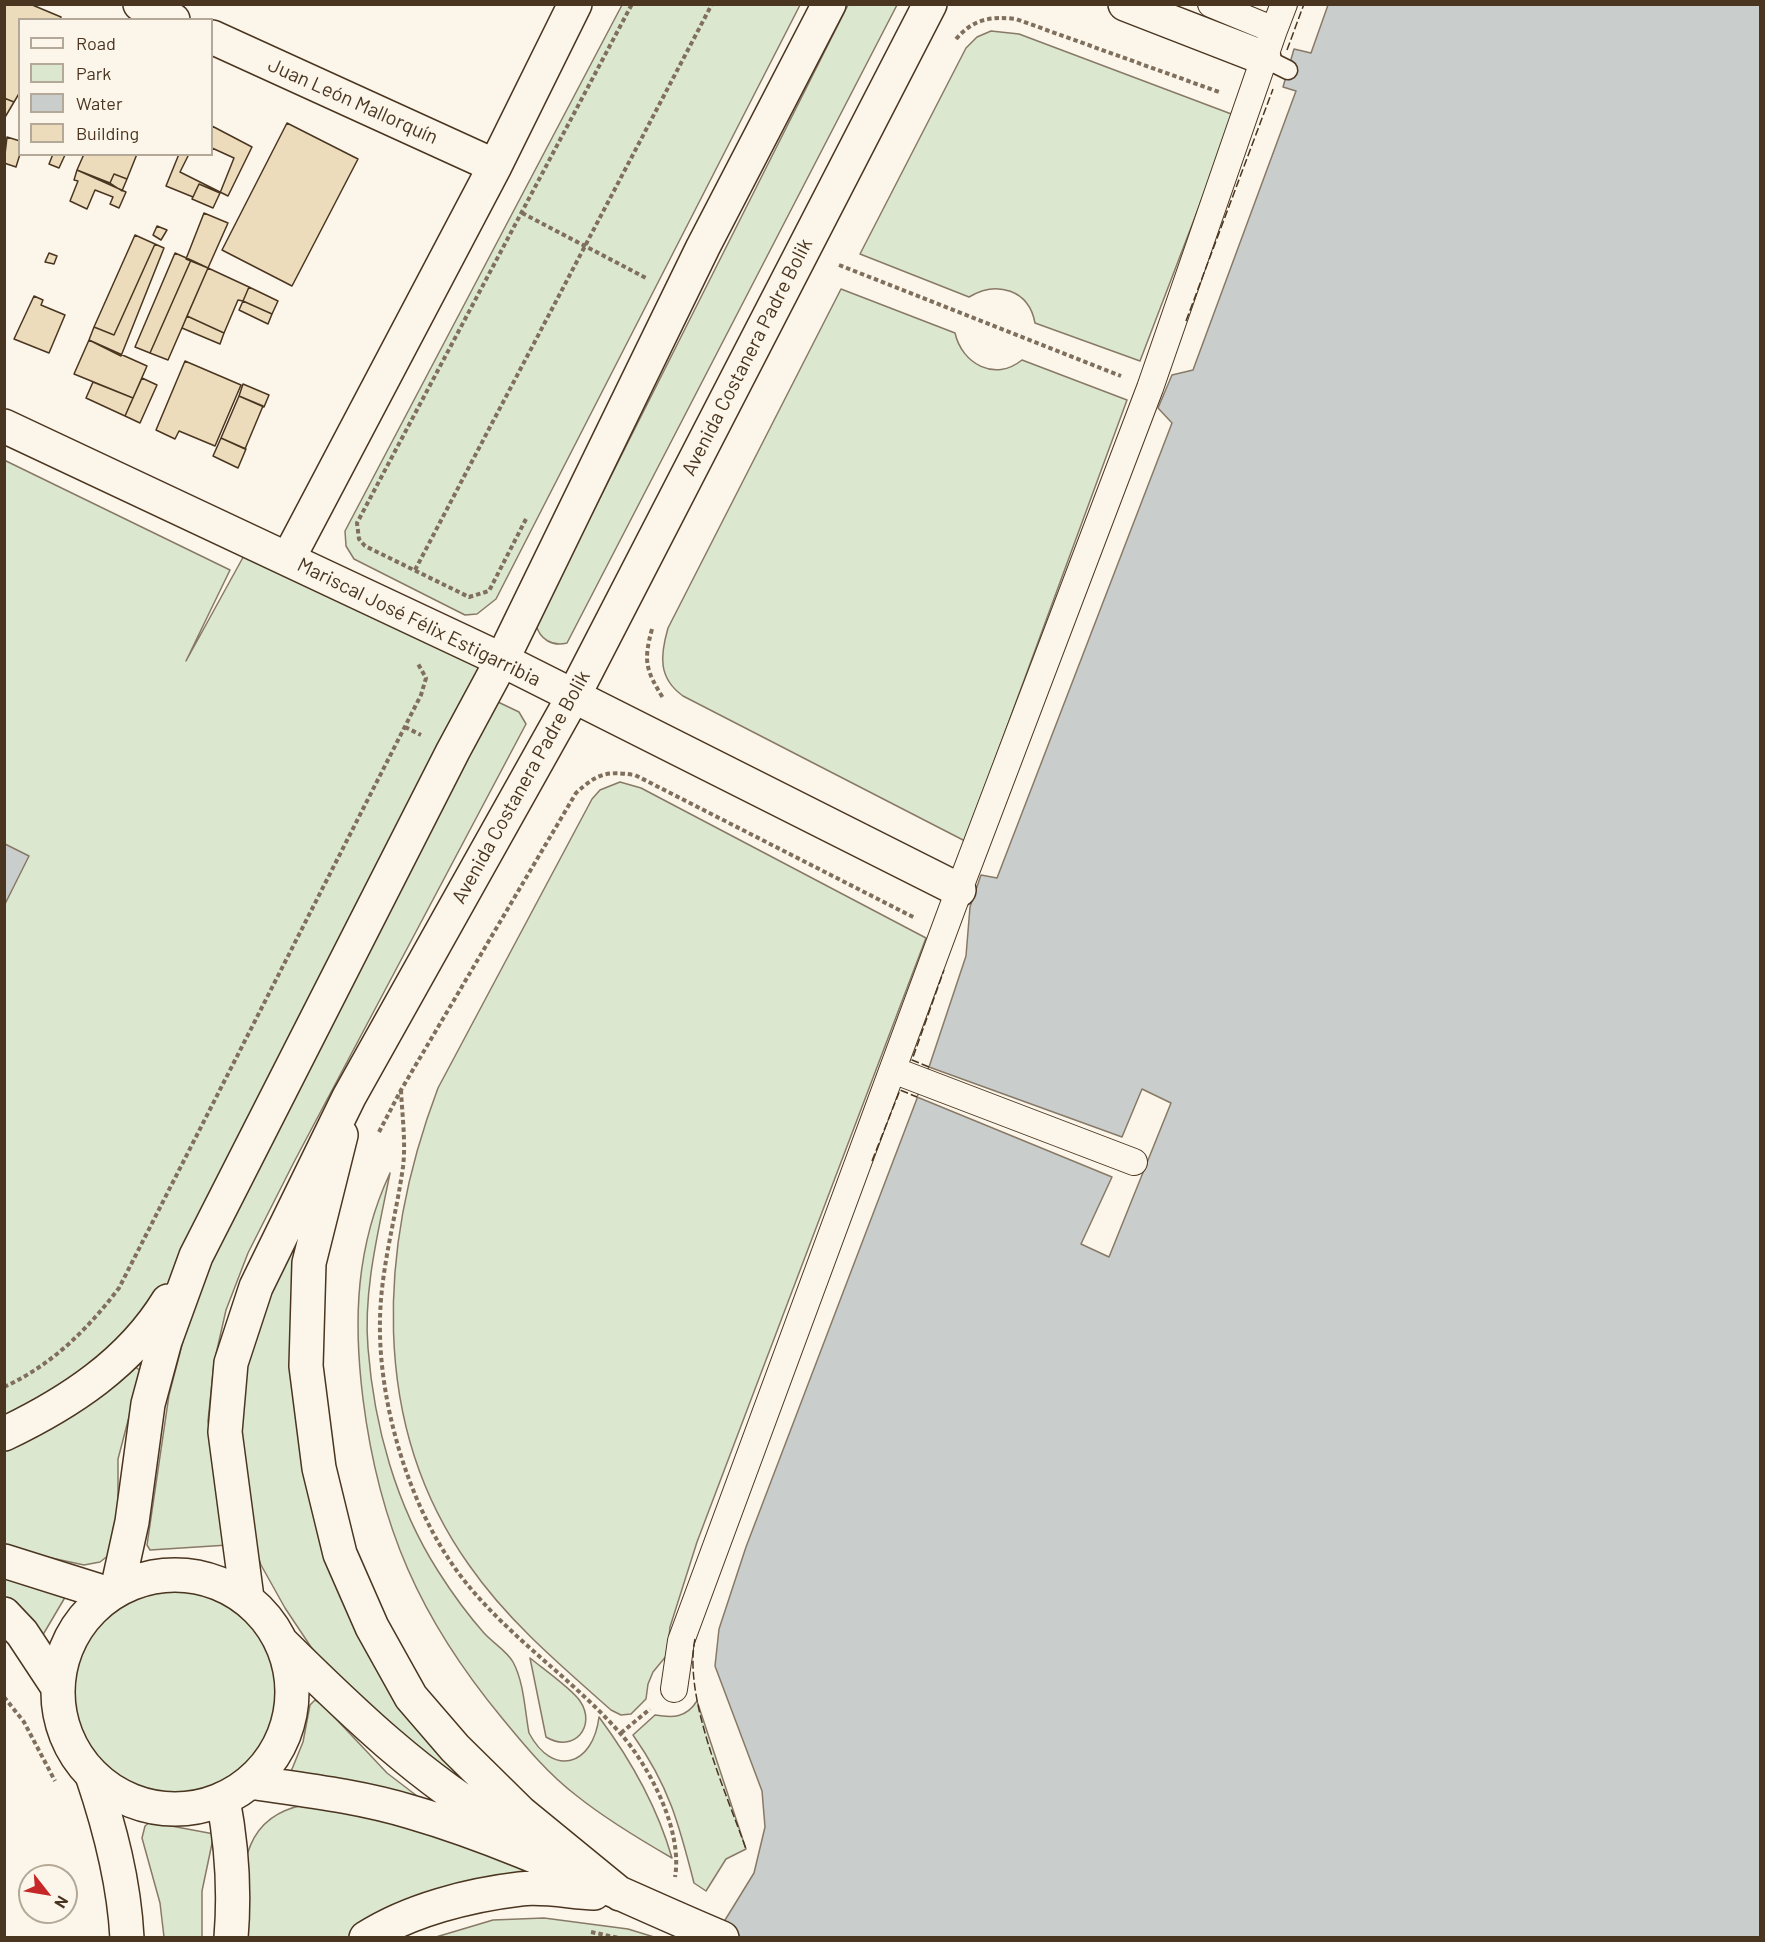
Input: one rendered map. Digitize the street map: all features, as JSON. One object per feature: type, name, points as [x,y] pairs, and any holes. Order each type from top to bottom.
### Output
[{"type":"main road","points":[[140,4],[169,18]]},
{"type":"main road","points":[[288,559],[495,166],[575,4]]},
{"type":"main road","points":[[4,1434],[49,1413],[95,1381],[133,1347],[160,1313],[195,1256],[502,660],[703,247],[829,4]]},
{"type":"main road","name":"Avenida Costanera Padre Bolik","points":[[247,1598],[225,1432],[231,1363],[256,1287],[349,1097],[573,697],[632,578],[930,4]]},
{"type":"main road","points":[[1125,4],[1219,14],[1275,52]]},
{"type":"main road","name":"Juan León Mallorquín","points":[[213,37],[495,166]]},
{"type":"main road","name":"Mariscal José Félix Estigarribia","points":[[4,426],[502,660],[966,893]]},
{"type":"main road","points":[[349,1097],[332,1179],[309,1263],[306,1366],[319,1468],[340,1554],[372,1627],[411,1697],[455,1748],[521,1813],[620,1894]]},
{"type":"main road","points":[[113,1592],[132,1522],[148,1404],[165,1341],[195,1256]]},
{"type":"main road","points":[[4,1561],[113,1592]]},
{"type":"main road","points":[[282,1643],[291,1682],[292,1703],[285,1732],[271,1760],[237,1790],[184,1810],[157,1808],[123,1798],[92,1775],[73,1751],[60,1720],[57,1686],[65,1651],[82,1619],[113,1592],[149,1577],[183,1574],[217,1581],[247,1598],[267,1618],[282,1643],[375,1734],[425,1775],[466,1805],[620,1894]]},
{"type":"main road","points":[[4,1614],[22,1633],[57,1686]]},
{"type":"main road","points":[[92,1775],[110,1827],[125,1900],[127,1938]]},
{"type":"main road","points":[[237,1790],[349,1796],[410,1812],[467,1830],[722,1938]]},
{"type":"main road","points":[[231,1938],[234,1898],[232,1847],[237,1790]]},
{"type":"main road","points":[[366,1938],[408,1916],[456,1902],[522,1889],[620,1894]]},
{"type":"street","points":[[674,1689],[681,1641],[944,933],[966,893],[1150,388],[1248,103],[1275,52],[1284,4]]},
{"type":"street","points":[[893,1070],[1134,1162]]},
{"type":"path","points":[[527,518],[489,591],[469,597],[365,546],[359,538],[357,523],[632,4]]},
{"type":"path","points":[[415,570],[712,4]]},
{"type":"path","points":[[951,48],[957,38],[973,23],[994,16],[1016,19],[1248,103]]},
{"type":"path","points":[[522,213],[650,280]]},
{"type":"path","points":[[833,276],[844,255]]},
{"type":"path","points":[[839,266],[1150,388]]},
{"type":"path","points":[[654,622],[647,648],[648,673],[663,698],[674,704]]},
{"type":"path","points":[[4,1388],[28,1376],[67,1346],[96,1319],[119,1288],[422,695],[426,678],[418,662],[407,657]]},
{"type":"path","points":[[376,1138],[401,1090],[576,793],[593,777],[613,772],[635,775],[944,933]]},
{"type":"path","points":[[401,1090],[403,1164],[388,1244],[380,1318],[381,1357],[387,1398],[404,1461],[427,1518],[457,1571],[519,1641],[621,1733],[639,1758],[654,1784],[675,1835],[678,1864],[674,1883]]},
{"type":"path","points":[[4,1697],[24,1722],[56,1783]]},
{"type":"path","points":[[583,1930],[620,1938]]},
{"type":"green space","points":[[622,5],[800,5],[496,599],[477,614],[465,615],[354,559],[346,546],[345,531]]},
{"type":"green space","points":[[848,5],[897,5],[567,643],[556,644],[547,641],[540,634],[536,625]]},
{"type":"green space","points":[[991,31],[1019,34],[1234,115],[1140,361],[1035,323],[1026,303],[1010,291],[990,289],[969,297],[860,254],[966,48],[977,37]]},
{"type":"green space","points":[[841,289],[955,333],[965,353],[981,366],[1001,369],[1022,360],[1127,400],[965,841],[683,696],[669,682],[663,666],[663,648],[668,628]]},
{"type":"green space","points":[[4,460],[230,570],[186,661],[252,541],[502,660],[160,1313],[4,1434]]},
{"type":"green space","points":[[498,702],[519,712],[526,724],[294,1162],[248,1253],[226,1310],[214,1363],[208,1421],[228,1545],[150,1550],[147,1545],[169,1395],[189,1318],[219,1241],[470,747]]},
{"type":"green space","points":[[620,782],[641,788],[926,938],[697,1542],[670,1627],[667,1655],[653,1672],[648,1684],[646,1699],[631,1714],[621,1715],[611,1710],[554,1659],[500,1605],[469,1565],[436,1510],[413,1452],[399,1393],[394,1332],[395,1270],[404,1208],[418,1147],[438,1088],[592,799],[600,790]]},
{"type":"green space","points":[[390,1173],[370,1282],[368,1348],[382,1435],[399,1492],[410,1519],[423,1546],[460,1603],[484,1633],[513,1662],[522,1688],[529,1733],[539,1747],[549,1756],[560,1761],[571,1760],[581,1755],[595,1734],[599,1717],[642,1784],[659,1820],[672,1858],[588,1805],[537,1759],[473,1681],[426,1607],[408,1569],[392,1530],[370,1445],[358,1340],[360,1283],[364,1255],[370,1228]]},
{"type":"green space","points":[[297,1237],[335,1567],[507,1819],[347,1690],[311,1647],[285,1608],[261,1565],[245,1520],[233,1411],[261,1293]]},
{"type":"green space","points":[[134,1366],[141,1371],[118,1459],[118,1534],[114,1551],[100,1562],[84,1565],[5,1548],[5,1446]]},
{"type":"green space","points":[[4,1571],[67,1594],[42,1635],[5,1599]]},
{"type":"green space","points":[[175,1586],[196,1588],[215,1594],[234,1604],[250,1617],[263,1633],[273,1652],[279,1671],[281,1692],[279,1713],[273,1732],[263,1751],[250,1767],[234,1780],[215,1790],[196,1796],[175,1798],[154,1796],[135,1790],[116,1780],[100,1767],[87,1751],[77,1732],[71,1713],[69,1692],[71,1671],[77,1652],[87,1633],[100,1617],[116,1604],[135,1594],[154,1588]]},
{"type":"green space","points":[[530,1658],[576,1696],[585,1710],[584,1728],[574,1740],[556,1741],[546,1737]]},
{"type":"green space","points":[[315,1700],[322,1704],[387,1773],[421,1799],[290,1774],[303,1742],[310,1705]]},
{"type":"green space","points":[[697,1701],[746,1849],[726,1859],[706,1891],[694,1883],[683,1842],[664,1789],[656,1771],[633,1735],[655,1715],[684,1714]]},
{"type":"green space","points":[[304,1805],[335,1806],[467,1842],[532,1873],[352,1937],[238,1938],[243,1874],[254,1838],[265,1823],[282,1812]]},
{"type":"green space","points":[[150,1822],[214,1834],[202,1891],[202,1937],[164,1937],[160,1903],[142,1838],[145,1826]]},
{"type":"green space","points":[[544,1918],[628,1929],[654,1937],[436,1937],[493,1920]]},
{"type":"water","points":[[1328,5],[1760,5],[1760,1937],[714,1938],[754,1873],[765,1827],[762,1791],[715,1666],[719,1629],[746,1547],[929,1067],[966,956],[970,907],[981,875],[997,878],[1172,423],[1158,408],[1172,375],[1193,370],[1296,91],[1283,87],[1294,49],[1311,53]]},
{"type":"water","points":[[5,844],[29,856],[5,904]]},
{"type":"pier","points":[[929,1067],[1122,1137],[1142,1089],[1171,1103],[1109,1257],[1081,1244],[1112,1177],[917,1097]]},
{"type":"building","points":[[4,4],[30,4],[61,17],[18,18],[18,95],[14,102],[4,98]]},
{"type":"building","points":[[4,98],[14,102],[4,119]]},
{"type":"building","points":[[287,123],[358,159],[292,286],[222,250]]},
{"type":"building","points":[[213,127],[252,147],[228,196],[180,172],[188,156],[213,156]]},
{"type":"building","points":[[7,137],[18,140],[19,156],[16,167],[4,163]]},
{"type":"building","points":[[213,148],[234,158],[220,193],[199,184],[193,197],[166,186],[178,156],[213,156]]},
{"type":"building","points":[[52,156],[65,156],[59,168],[49,164]]},
{"type":"building","points":[[83,156],[136,156],[127,179],[114,174],[110,183],[77,170]]},
{"type":"building","points":[[77,170],[126,192],[119,208],[110,204],[113,197],[95,190],[87,209],[70,201],[78,181],[74,180]]},
{"type":"building","points":[[114,174],[127,179],[122,191],[110,183]]},
{"type":"building","points":[[199,184],[220,193],[213,208],[192,199]]},
{"type":"building","points":[[204,213],[228,223],[208,268],[186,259]]},
{"type":"building","points":[[157,226],[167,230],[161,240],[153,235]]},
{"type":"building","points":[[135,235],[155,244],[114,335],[94,327]]},
{"type":"building","points":[[155,244],[164,248],[121,356],[89,340],[94,327],[114,335]]},
{"type":"building","points":[[49,253],[57,256],[54,264],[45,262]]},
{"type":"building","points":[[175,253],[191,260],[150,353],[135,347]]},
{"type":"building","points":[[191,260],[208,268],[168,360],[150,353]]},
{"type":"building","points":[[208,268],[249,287],[243,301],[238,300],[224,333],[187,316]]},
{"type":"building","points":[[249,287],[278,301],[272,314],[243,301]]},
{"type":"building","points":[[34,296],[43,300],[41,305],[65,315],[49,353],[14,339]]},
{"type":"building","points":[[243,301],[272,314],[268,324],[239,310]]},
{"type":"building","points":[[187,316],[224,333],[220,344],[182,328]]},
{"type":"building","points":[[89,340],[147,366],[133,398],[74,374]]},
{"type":"building","points":[[185,361],[241,385],[215,446],[179,431],[175,439],[156,430]]},
{"type":"building","points":[[142,378],[157,385],[140,423],[125,416]]},
{"type":"building","points":[[93,382],[133,398],[125,416],[86,398]]},
{"type":"building","points":[[243,384],[269,395],[264,407],[239,396]]},
{"type":"building","points":[[239,396],[263,406],[245,449],[221,438]]},
{"type":"building","points":[[221,438],[246,449],[238,468],[213,456]]},
{"type":"fence","points":[[1287,50],[1304,4]]},
{"type":"fence","points":[[1186,321],[1273,89]]},
{"type":"fence","points":[[929,1067],[912,1060],[944,970]]},
{"type":"fence","points":[[872,1161],[900,1090],[917,1097]]},
{"type":"fence","points":[[695,1639],[693,1663],[695,1689],[708,1745],[746,1849]]}]
